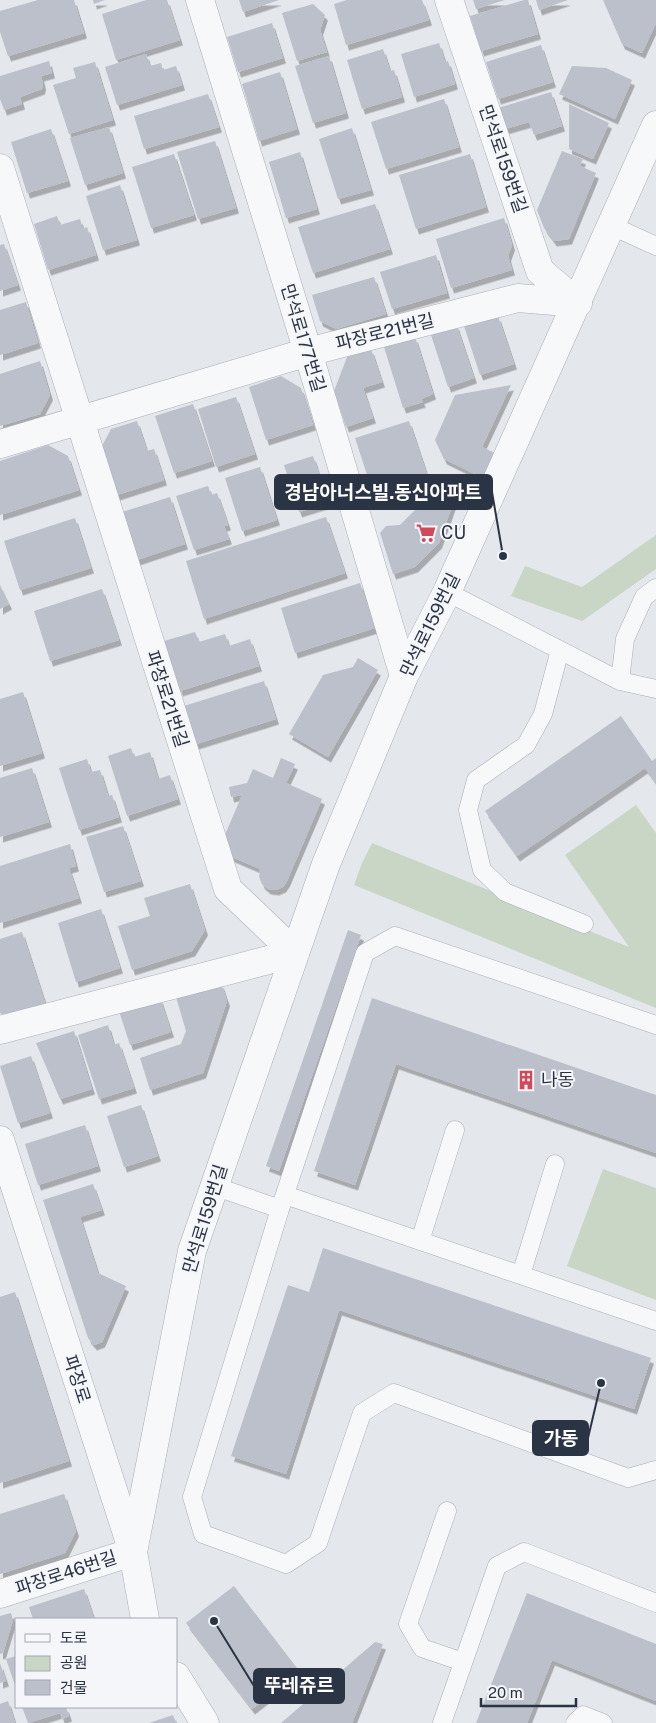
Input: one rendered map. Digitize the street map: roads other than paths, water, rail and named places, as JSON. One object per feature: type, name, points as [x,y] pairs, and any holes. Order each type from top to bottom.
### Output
[{"type":"street","name":"만석로177번길","points":[[200,0],[308,352],[404,676]]},
{"type":"street","name":"만석로159번길","points":[[449,0],[540,271],[578,303]]},
{"type":"street","name":"만석로159번길","points":[[133,1552],[192,1251],[326,864],[404,676],[447,592],[578,303],[656,125]]},
{"type":"street","name":"파장로21번길","points":[[0,168],[228,889],[295,953]]},
{"type":"street","name":"파장로21번길","points":[[0,444],[308,352],[518,298],[578,303]]},
{"type":"street","points":[[0,1030],[295,953]]},
{"type":"street","name":"파장로","points":[[0,1140],[133,1552],[145,1618]]},
{"type":"street","name":"파장로46번길","points":[[0,1594],[133,1552]]},
{"type":"street","points":[[178,1679],[205,1723]]},
{"type":"lane","points":[[612,226],[656,246]]},
{"type":"lane","points":[[620,681],[625,639],[644,596],[656,588]]},
{"type":"lane","points":[[447,592],[620,681],[656,689]]},
{"type":"lane","points":[[560,650],[543,714],[526,745],[476,780],[468,810],[482,870],[505,892],[584,924]]},
{"type":"lane","points":[[656,1024],[394,936],[365,953],[283,1202],[192,1497],[203,1534],[286,1564],[318,1543],[362,1412],[394,1393],[628,1478],[656,1470]]},
{"type":"lane","points":[[420,1241],[455,1130]]},
{"type":"lane","points":[[520,1276],[555,1164]]},
{"type":"lane","points":[[214,1186],[283,1202],[420,1241],[656,1321]]},
{"type":"lane","points":[[447,1511],[408,1624],[422,1648],[463,1662]]},
{"type":"lane","points":[[442,1723],[497,1566],[524,1552],[656,1603]]},
{"type":"lane","points":[[575,1723],[583,1715],[603,1723]]},
{"type":"place","name":"CU","points":[[426,533]]},
{"type":"place","name":"경남아너스빌.동신아파트","points":[[503,556]]},
{"type":"place","name":"나동","points":[[526,1080]]},
{"type":"place","name":"가동","points":[[601,1383]]},
{"type":"place","name":"뚜레쥬르","points":[[214,1621]]}]
